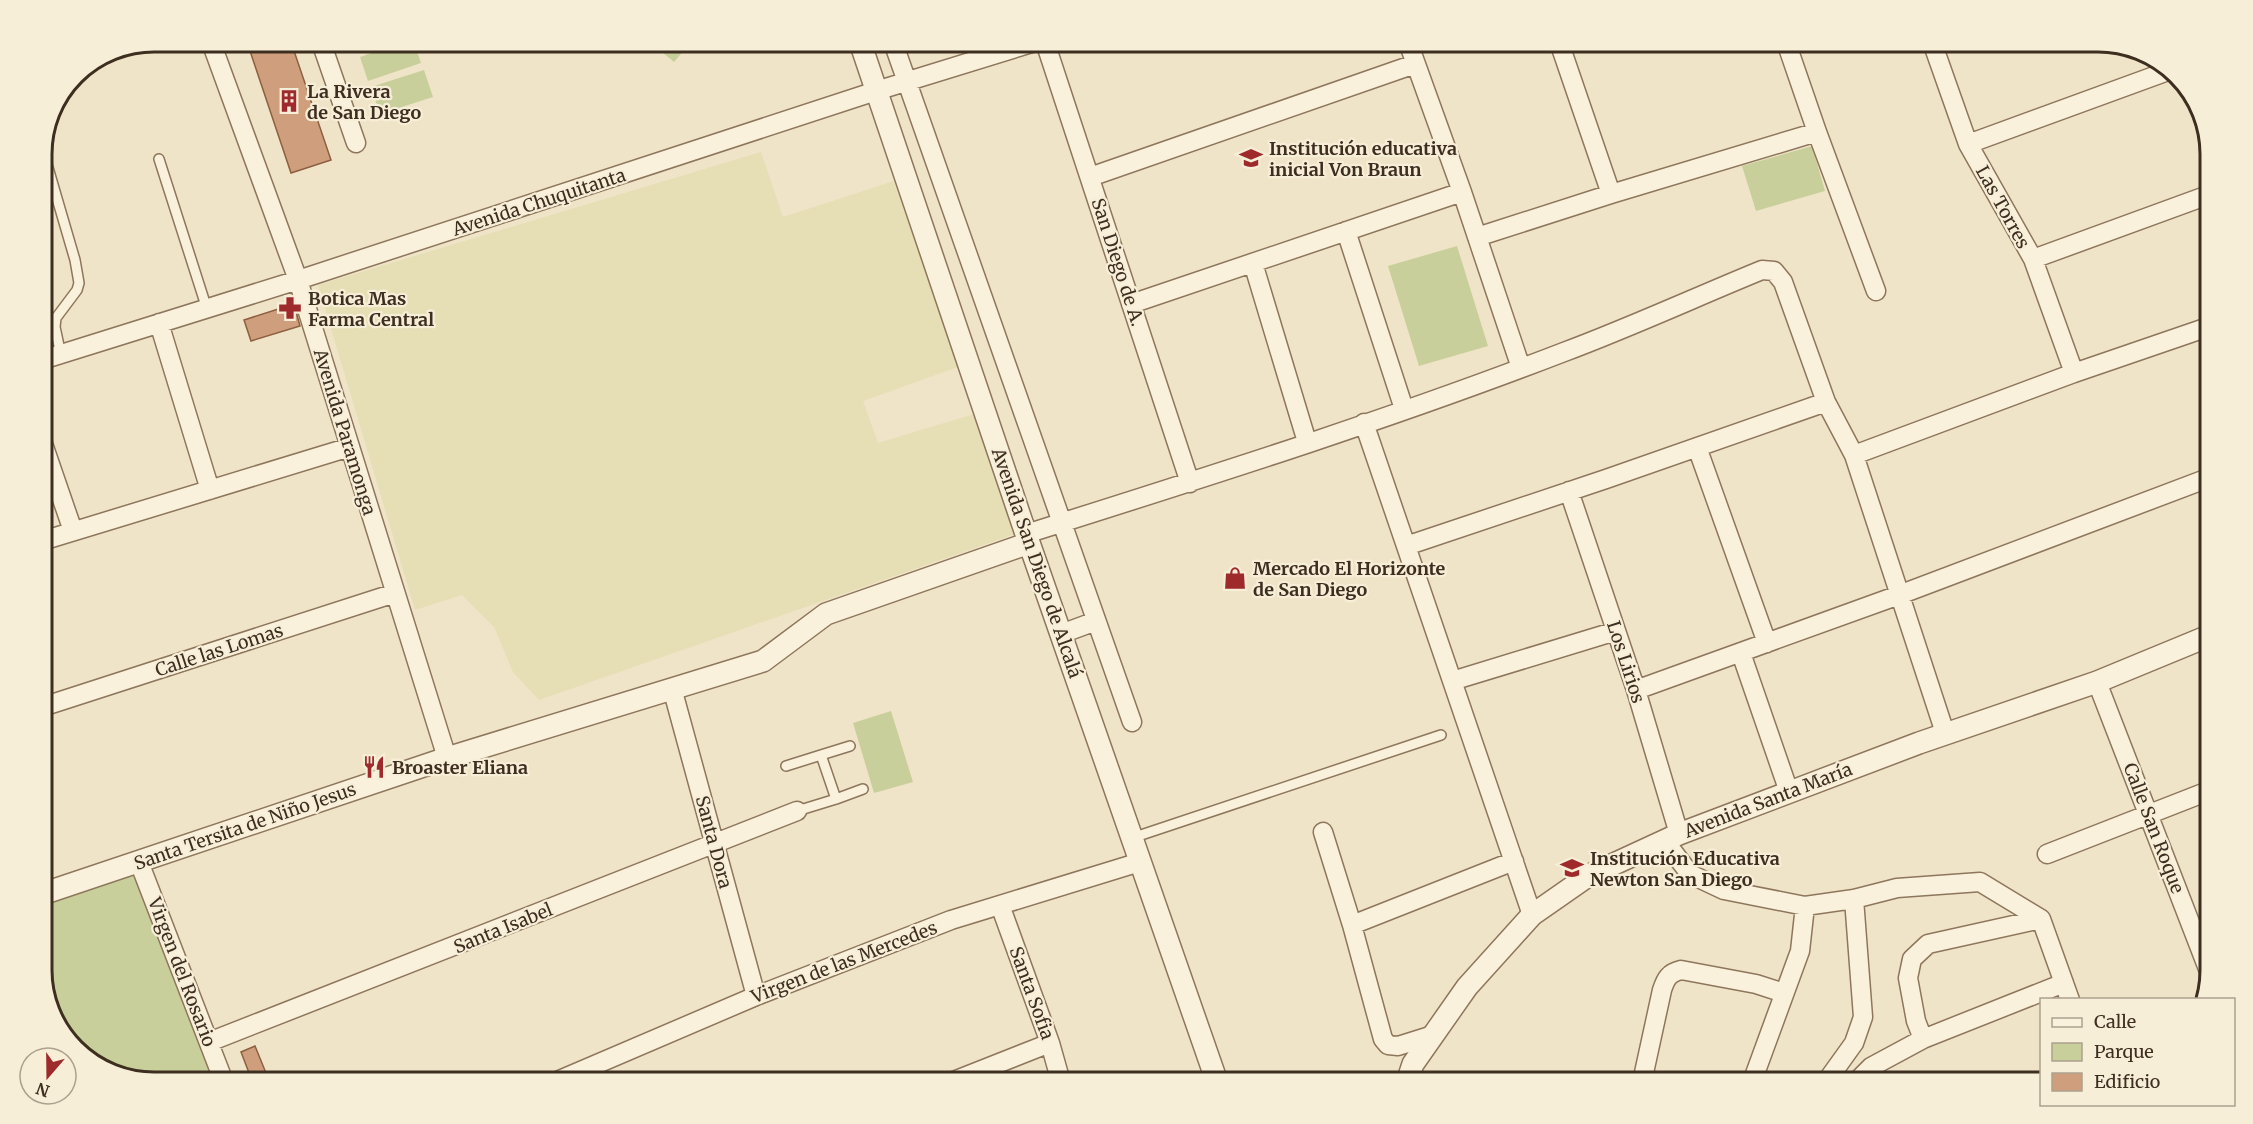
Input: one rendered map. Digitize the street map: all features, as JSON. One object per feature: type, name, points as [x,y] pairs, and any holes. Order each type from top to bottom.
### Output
[{"type":"street","name":"Avenida Paramonga","points":[[215,52],[298,280],[447,758]]},
{"type":"street","points":[[324,52],[356,143]]},
{"type":"street","name":"Avenida San Diego de Alcalá","points":[[863,52],[1028,538],[1214,1072]]},
{"type":"street","name":"Avenida San Diego de Alcalá","points":[[897,52],[1060,523],[1132,722]]},
{"type":"street","name":"Avenida Chuquitanta","points":[[53,357],[1002,52]]},
{"type":"street","name":"San Diego de A.","points":[[1048,52],[1190,483]]},
{"type":"street","points":[[1411,52],[1462,192],[1521,368]]},
{"type":"street","points":[[1562,52],[1611,194]]},
{"type":"street","points":[[1789,52],[1876,291]]},
{"type":"street","name":"Las Torres","points":[[1936,52],[1968,144],[2033,260],[2074,373]]},
{"type":"street","points":[[1089,177],[1415,64]]},
{"type":"street","points":[[1968,144],[2160,74]]},
{"type":"street","points":[[1477,237],[1817,132]]},
{"type":"street","points":[[1131,304],[1462,192]]},
{"type":"street","points":[[2033,260],[2200,198]]},
{"type":"street","points":[[1346,231],[1404,409]]},
{"type":"street","points":[[1253,263],[1307,442]]},
{"type":"street","points":[[1028,538],[1060,523],[1190,483],[1521,368],[1762,270],[1774,271],[1783,282],[1826,402],[1854,455],[1945,734]]},
{"type":"street","points":[[159,323],[210,490]]},
{"type":"street","points":[[1854,455],[2074,373],[2200,330]]},
{"type":"street","points":[[1406,546],[1826,402]]},
{"type":"street","points":[[1364,423],[1532,915]]},
{"type":"street","points":[[53,537],[350,447]]},
{"type":"street","points":[[1697,447],[1767,643]]},
{"type":"street","points":[[53,473],[73,531]]},
{"type":"street","points":[[1636,690],[1899,595],[2200,481]]},
{"type":"street","name":"Los Lirios","points":[[1569,491],[1636,690],[1672,837]]},
{"type":"street","name":"Santa Tersita de Niño Jesus","points":[[53,890],[447,758],[763,661],[826,614],[1028,538]]},
{"type":"street","name":"Calle las Lomas","points":[[53,703],[395,593]]},
{"type":"street","points":[[1061,634],[1095,621]]},
{"type":"street","points":[[1452,681],[1616,631]]},
{"type":"street","name":"Avenida Santa María","points":[[1410,1072],[1413,1064],[1467,987],[1532,915],[1588,876],[1672,837],[1945,734],[2097,681],[2200,639]]},
{"type":"street","points":[[1741,652],[1789,792]]},
{"type":"street","name":"Calle San Roque","points":[[2097,681],[2148,814],[2200,933]]},
{"type":"street","name":"Santa Dora","points":[[672,688],[756,996]]},
{"type":"street","points":[[2047,854],[2200,794]]},
{"type":"street","name":"Santa Isabel","points":[[209,1042],[797,811]]},
{"type":"street","points":[[1323,832],[1352,925],[1383,1039],[1388,1045],[1398,1046],[1433,1035]]},
{"type":"street","points":[[1672,837],[1690,874],[1724,890],[1805,906],[1897,888],[1980,882],[2041,919],[2067,991],[2046,998]]},
{"type":"street","points":[[1352,925],[1514,861]]},
{"type":"street","name":"Virgen del Rosario","points":[[139,862],[220,1072]]},
{"type":"street","name":"Virgen de las Mercedes","points":[[578,1072],[756,996],[951,920],[1140,862]]},
{"type":"street","points":[[1833,1072],[1854,1043],[1863,1017],[1854,898]]},
{"type":"street","name":"Santa Sofia","points":[[1000,905],[1050,1043],[1058,1072]]},
{"type":"street","points":[[1756,1072],[1800,951],[1805,906]]},
{"type":"street","points":[[1923,1039],[1916,1021],[1908,978],[1912,959],[1928,944],[2041,919]]},
{"type":"street","points":[[1644,1072],[1662,990],[1670,973],[1681,970],[1756,984],[1784,993]]},
{"type":"street","points":[[1866,1072],[1871,1067],[1923,1039],[2040,1000]]},
{"type":"street","points":[[976,1072],[1050,1043]]},
{"type":"lane","points":[[159,159],[207,309]]},
{"type":"lane","points":[[53,185],[75,260],[79,283],[77,290],[56,318],[55,327],[61,355]]},
{"type":"lane","points":[[1132,838],[1441,735]]},
{"type":"lane","points":[[786,766],[850,746]]},
{"type":"lane","points":[[821,755],[836,799]]},
{"type":"lane","points":[[797,811],[863,789]]},
{"type":"shaded area","points":[[761,152],[783,217],[894,181],[958,367],[863,401],[878,443],[974,414],[1015,534],[539,700],[513,672],[494,627],[462,595],[415,610],[318,285]]},
{"type":"green space","points":[[374,52],[417,52],[421,63],[368,81],[360,57]]},
{"type":"green space","points":[[662,52],[682,52],[674,62]]},
{"type":"green space","points":[[424,70],[433,97],[380,114],[371,87]]},
{"type":"green space","points":[[1812,146],[1825,191],[1756,211],[1742,166]]},
{"type":"green space","points":[[1457,246],[1488,346],[1419,366],[1388,266]]},
{"type":"green space","points":[[891,711],[913,782],[874,793],[853,723]]},
{"type":"green space","points":[[134,872],[212,1072],[141,1071],[109,1061],[87,1046],[70,1026],[58,1002],[53,976],[53,899]]},
{"type":"building","name":"La Rivera de San Diego","points":[[250,52],[294,52],[331,160],[291,173]]},
{"type":"building","points":[[294,304],[300,326],[251,341],[244,320]]},
{"type":"building","points":[[255,1046],[266,1072],[249,1072],[241,1052]]},
{"type":"place","name":"La Rivera de San Diego","points":[[289,101]]},
{"type":"place","name":"Institución educativa inicial Von Braun","points":[[1251,158]]},
{"type":"place","name":"Botica Mas Farma Central","points":[[290,308]]},
{"type":"place","name":"Mercado El Horizonte de San Diego","points":[[1235,578]]},
{"type":"place","name":"Broaster Eliana","points":[[374,767]]},
{"type":"place","name":"Institución Educativa Newton San Diego","points":[[1572,868]]}]
